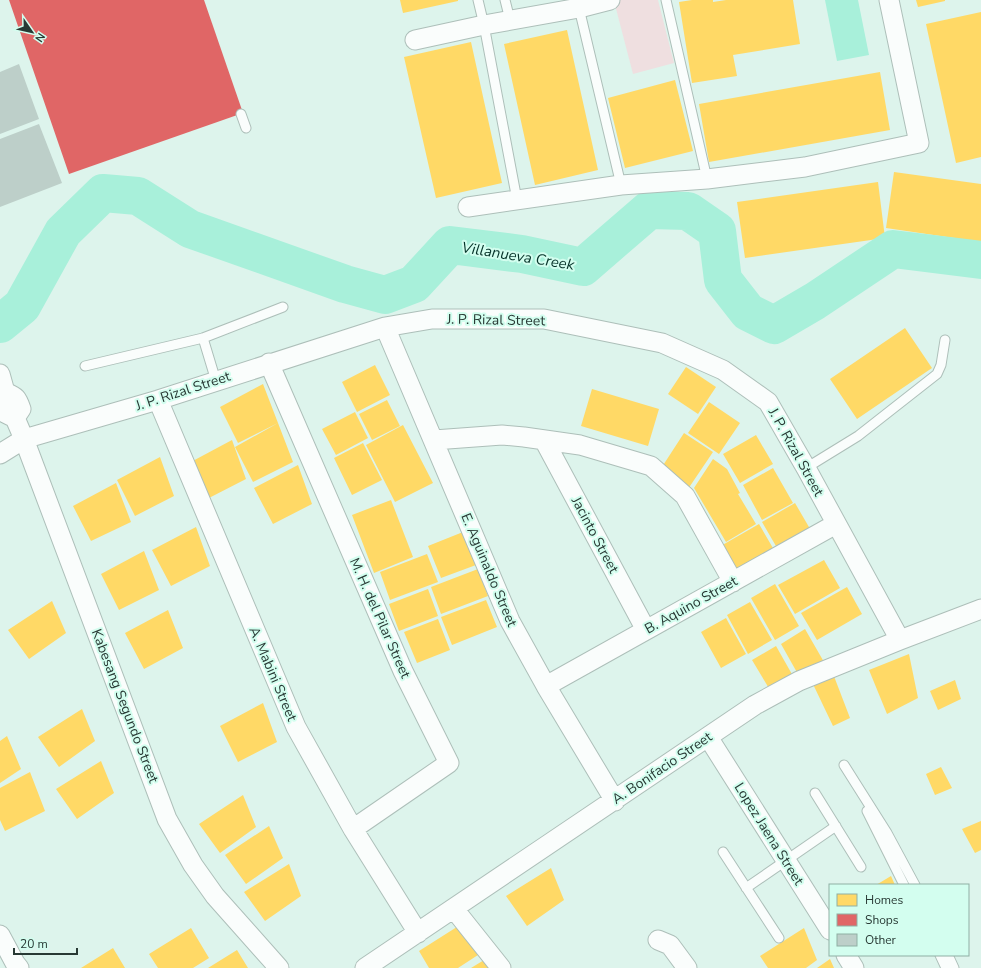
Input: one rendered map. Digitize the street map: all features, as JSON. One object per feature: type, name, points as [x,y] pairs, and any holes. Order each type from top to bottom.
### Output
[{"type":"street","points":[[468,207],[621,185],[707,179],[804,167],[920,143],[889,0]]},
{"type":"street","points":[[415,40],[484,24],[595,3]]},
{"type":"street","name":"J. P. Rizal Street","points":[[0,454],[24,439],[158,400],[269,363],[385,327],[432,319],[544,319],[662,343],[723,370],[768,402],[806,468],[900,640]]},
{"type":"street","name":"E. Aguinaldo Street","points":[[385,327],[510,620],[546,686],[615,800]]},
{"type":"street","name":"M. H. del Pilar Street","points":[[269,363],[403,671],[449,763],[353,829]]},
{"type":"street","name":"Kabesang Segundo Street","points":[[3,383],[0,402],[5,413],[15,418],[24,439],[168,819],[193,865],[215,896],[279,968]]},
{"type":"street","name":"A. Mabini Street","points":[[158,400],[296,727],[353,829],[418,933]]},
{"type":"street","points":[[434,440],[502,435],[524,437],[580,445],[651,466],[686,496],[733,582]]},
{"type":"street","name":"Jacinto Street","points":[[544,440],[646,630]]},
{"type":"street","name":"B. Aquino Street","points":[[546,686],[836,524]]},
{"type":"street","name":"A. Bonifacio Street","points":[[365,968],[755,705],[799,681],[981,609]]},
{"type":"street","name":"Lopez Jaena Street","points":[[708,737],[829,928]]},
{"type":"street","points":[[454,909],[501,968]]},
{"type":"street","points":[[0,935],[19,968]]},
{"type":"street","points":[[658,940],[670,945],[687,968]]},
{"type":"street","points":[[847,956],[854,968]]},
{"type":"lane","points":[[478,0],[484,24],[517,200]]},
{"type":"lane","points":[[505,0],[510,20]]},
{"type":"lane","points":[[666,0],[707,179]]},
{"type":"lane","points":[[595,3],[621,185]]},
{"type":"lane","points":[[241,114],[246,128]]},
{"type":"lane","points":[[85,366],[203,338],[283,307]]},
{"type":"lane","points":[[203,338],[216,381]]},
{"type":"lane","points":[[806,468],[858,436],[937,374],[941,365],[945,340]]},
{"type":"lane","points":[[904,884],[844,764],[887,833],[914,884]]},
{"type":"lane","points":[[815,793],[861,867]]},
{"type":"lane","points":[[746,888],[836,826]]},
{"type":"lane","points":[[723,852],[779,938]]},
{"type":"lane","points":[[940,956],[946,968]]},
{"type":"lane","points":[[948,956],[954,968]]},
{"type":"shaded area","points":[[658,0],[674,63],[633,74],[614,1]]},
{"type":"shaded area","points":[[825,0],[858,0],[869,55],[837,61]]},
{"type":"building: Homes","points":[[400,0],[458,0],[458,1],[403,13]]},
{"type":"building: Homes","points":[[692,0],[713,0],[713,2],[726,0],[793,0],[800,44],[733,55],[737,76],[692,83],[679,2]]},
{"type":"building: Homes","points":[[916,0],[945,0],[945,1],[918,7]]},
{"type":"building: Homes","points":[[981,12],[981,157],[956,163],[926,24]]},
{"type":"building: Homes","points":[[567,30],[598,170],[535,185],[504,44]]},
{"type":"building: Homes","points":[[471,42],[502,183],[436,198],[404,57]]},
{"type":"building: Homes","points":[[880,72],[890,130],[709,162],[699,104]]},
{"type":"building: Homes","points":[[675,80],[693,151],[625,168],[608,98]]},
{"type":"building: Homes","points":[[894,172],[981,184],[981,242],[886,228]]},
{"type":"building: Homes","points":[[878,182],[885,238],[745,258],[737,202]]},
{"type":"building: Homes","points":[[905,328],[932,368],[857,419],[830,379]]},
{"type":"building: Homes","points":[[375,365],[390,395],[357,412],[342,382]]},
{"type":"building: Homes","points":[[686,367],[716,387],[698,414],[668,394]]},
{"type":"building: Homes","points":[[263,384],[278,423],[238,443],[220,407]]},
{"type":"building: Homes","points":[[592,389],[659,409],[648,446],[581,426]]},
{"type":"building: Homes","points":[[387,400],[400,426],[372,440],[359,414]]},
{"type":"building: Homes","points":[[709,402],[740,423],[719,454],[688,433]]},
{"type":"building: Homes","points":[[355,412],[368,438],[336,455],[322,429]]},
{"type":"building: Homes","points":[[278,423],[293,462],[253,482],[235,447]]},
{"type":"building: Homes","points":[[403,425],[433,483],[395,502],[366,445]]},
{"type":"building: Homes","points":[[684,433],[713,452],[688,489],[660,470]]},
{"type":"building: Homes","points":[[756,435],[773,464],[740,483],[723,454]]},
{"type":"building: Homes","points":[[232,440],[246,479],[207,499],[189,463]]},
{"type":"building: Homes","points":[[363,443],[382,480],[352,495],[334,458]]},
{"type":"building: Homes","points":[[160,457],[174,496],[135,516],[117,480]]},
{"type":"building: Homes","points":[[713,459],[727,469],[740,493],[738,494],[756,524],[726,542],[694,488]]},
{"type":"building: Homes","points":[[298,465],[312,504],[273,524],[254,488]]},
{"type":"building: Homes","points":[[773,468],[793,503],[762,520],[743,485]]},
{"type":"building: Homes","points":[[116,483],[131,522],[91,541],[73,506]]},
{"type":"building: Homes","points":[[391,500],[413,557],[374,573],[352,515]]},
{"type":"building: Homes","points":[[795,503],[813,534],[780,553],[762,522]]},
{"type":"building: Homes","points":[[759,524],[777,555],[737,578],[719,547]]},
{"type":"building: Homes","points":[[196,527],[210,566],[171,586],[152,550]]},
{"type":"building: Homes","points":[[463,532],[476,565],[441,578],[428,546]]},
{"type":"building: Homes","points":[[144,551],[159,590],[119,610],[101,574]]},
{"type":"building: Homes","points":[[427,554],[438,582],[390,600],[380,572]]},
{"type":"building: Homes","points":[[824,560],[840,588],[795,614],[778,585]]},
{"type":"building: Homes","points":[[478,569],[488,596],[441,614],[431,587]]},
{"type":"building: Homes","points":[[775,584],[799,626],[775,640],[751,598]]},
{"type":"building: Homes","points":[[847,587],[862,614],[817,640],[801,613]]},
{"type":"building: Homes","points":[[428,589],[438,616],[399,631],[389,604]]},
{"type":"building: Homes","points":[[486,600],[497,627],[452,645],[441,617]]},
{"type":"building: Homes","points":[[52,601],[66,633],[29,659],[8,630]]},
{"type":"building: Homes","points":[[750,602],[772,640],[748,654],[727,615]]},
{"type":"building: Homes","points":[[168,610],[183,648],[144,669],[125,633]]},
{"type":"building: Homes","points":[[726,618],[746,654],[721,668],[701,632]]},
{"type":"building: Homes","points":[[438,619],[450,650],[417,663],[404,632]]},
{"type":"building: Homes","points":[[805,629],[824,662],[799,676],[781,644]]},
{"type":"building: Homes","points":[[776,646],[793,676],[770,690],[752,660]]},
{"type":"building: Homes","points":[[909,654],[918,698],[887,714],[869,670]]},
{"type":"building: Homes","points":[[832,671],[850,718],[833,726],[811,680]]},
{"type":"building: Homes","points":[[955,680],[961,699],[938,710],[930,691]]},
{"type":"building: Homes","points":[[263,703],[277,742],[238,762],[220,726]]},
{"type":"building: Homes","points":[[82,709],[95,741],[59,767],[38,737]]},
{"type":"building: Homes","points":[[7,736],[21,769],[0,783],[0,741]]},
{"type":"building: Homes","points":[[101,761],[114,793],[77,819],[56,789]]},
{"type":"building: Homes","points":[[941,767],[952,788],[935,795],[926,774]]},
{"type":"building: Homes","points":[[30,772],[45,811],[5,831],[0,820],[0,788]]},
{"type":"building: Homes","points":[[243,795],[256,827],[220,853],[199,824]]},
{"type":"building: Homes","points":[[981,821],[981,850],[975,853],[962,829]]},
{"type":"building: Homes","points":[[269,826],[283,858],[246,884],[225,855]]},
{"type":"building: Homes","points":[[289,864],[301,896],[265,921],[244,892]]},
{"type":"building: Homes","points":[[551,868],[564,900],[527,926],[506,896]]},
{"type":"building: Homes","points":[[891,876],[895,884],[878,884]]},
{"type":"building: Homes","points":[[460,925],[478,955],[458,968],[429,968],[419,951]]},
{"type":"building: Homes","points":[[191,928],[209,958],[193,968],[158,968],[149,954]]},
{"type":"building: Homes","points":[[804,928],[817,960],[806,968],[768,968],[760,956]]},
{"type":"building: Homes","points":[[113,948],[125,968],[81,968]]},
{"type":"building: Homes","points":[[237,950],[248,968],[208,968]]},
{"type":"building: Homes","points":[[489,957],[496,968],[471,968]]},
{"type":"building: Homes","points":[[830,959],[834,968],[817,968]]},
{"type":"building: Shops","points":[[9,0],[204,0],[243,113],[69,174]]},
{"type":"building: Other","points":[[19,64],[39,119],[0,134],[0,72]]},
{"type":"building: Other","points":[[39,124],[62,183],[0,207],[0,139]]},
{"type":"waterway","name":"Villanueva Creek","points":[[0,324],[22,306],[63,232],[103,193],[138,196],[190,229],[345,284],[385,295],[414,284],[450,245],[522,254],[583,267],[649,210],[688,211],[717,231],[723,280],[748,312],[774,325],[815,301],[893,249],[981,260]]}]
